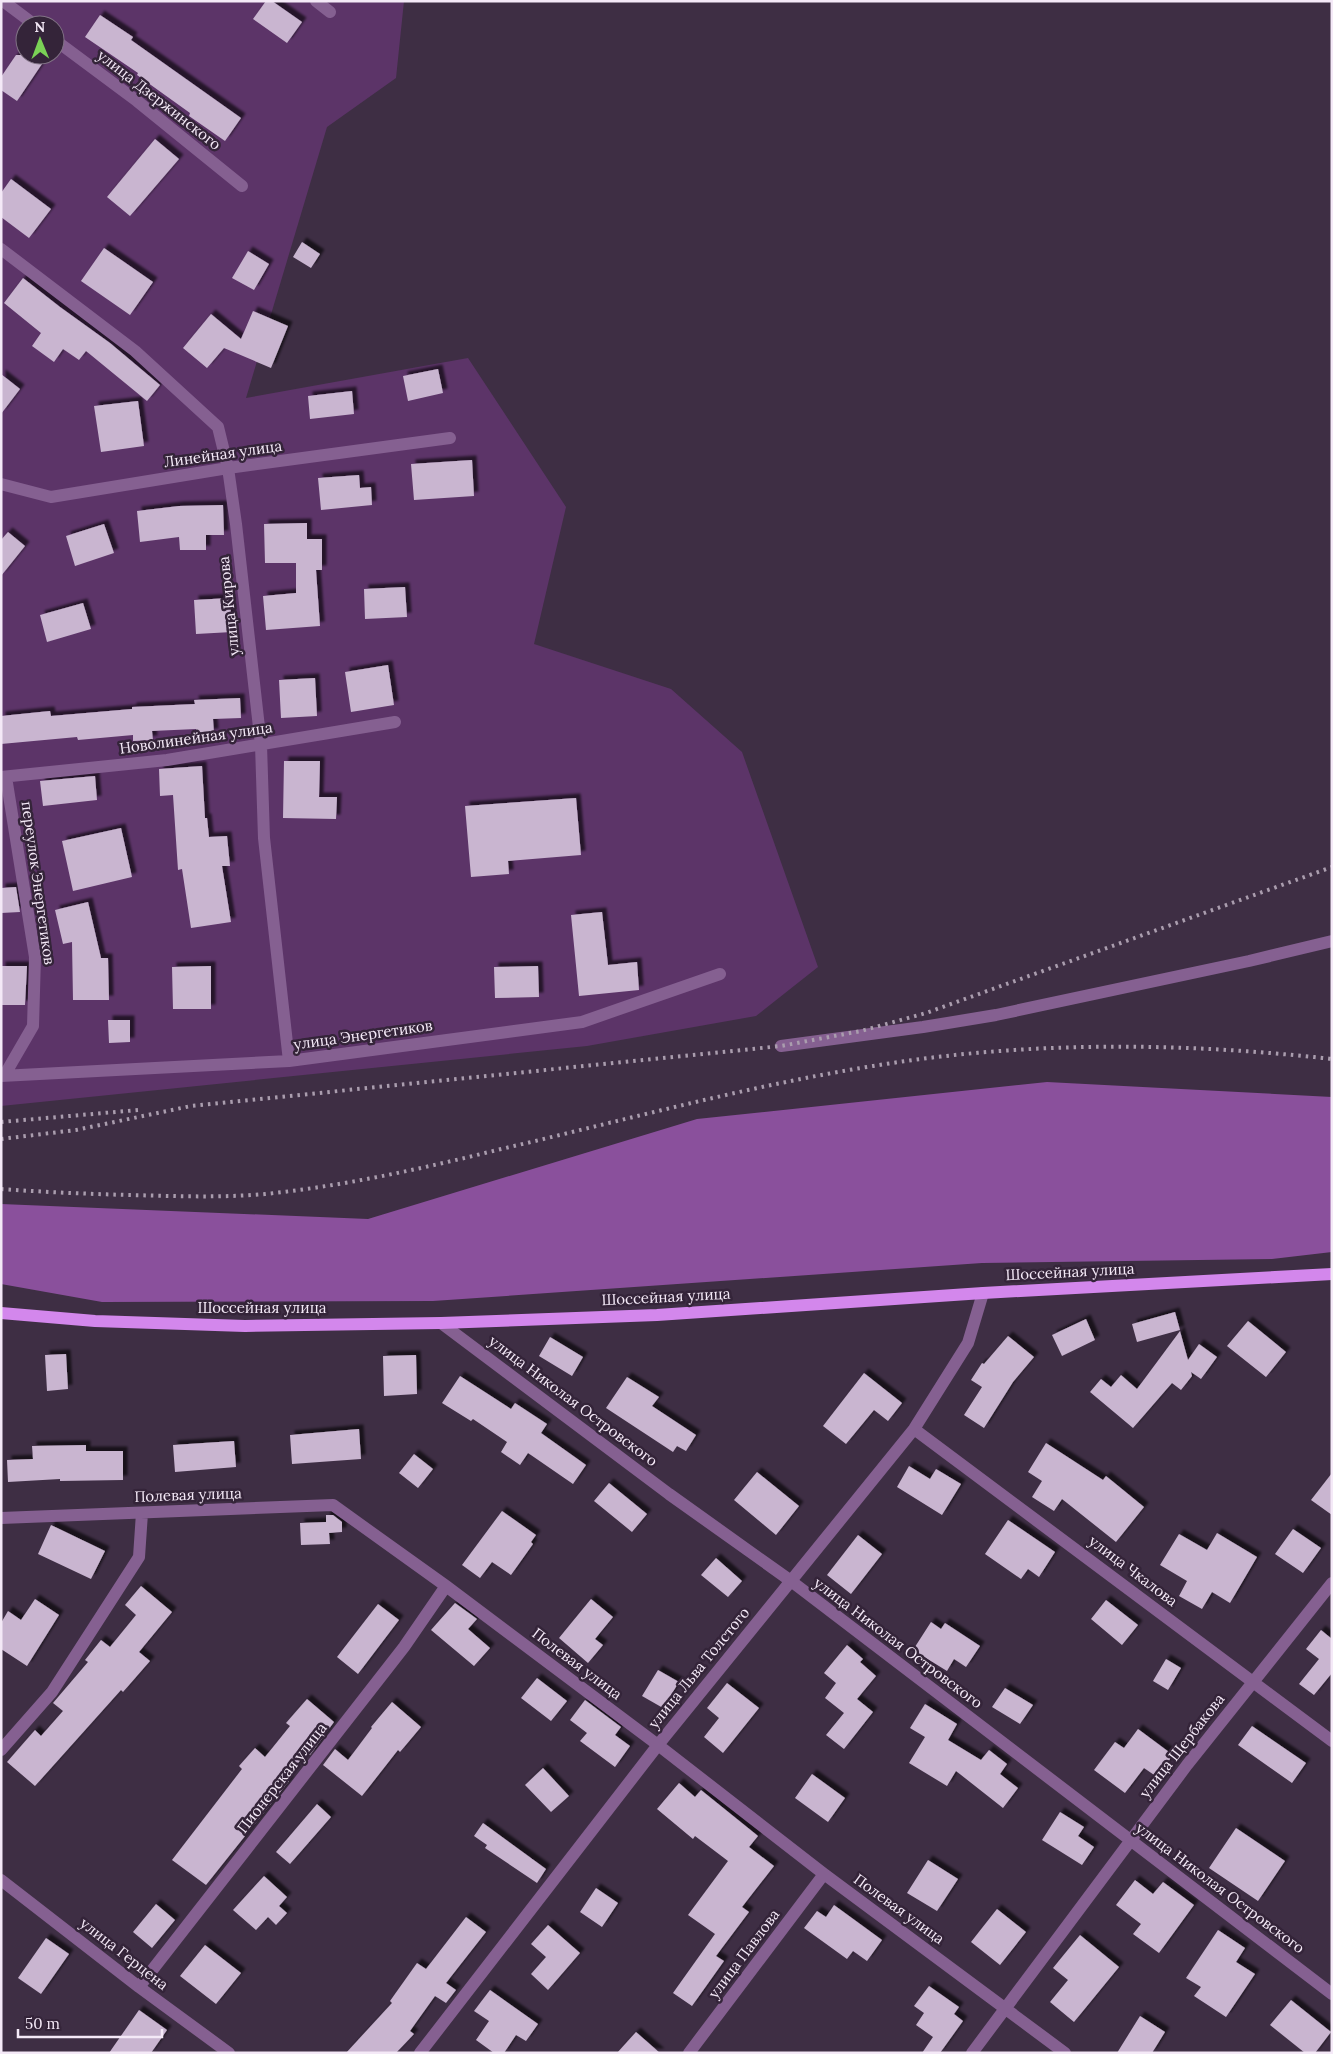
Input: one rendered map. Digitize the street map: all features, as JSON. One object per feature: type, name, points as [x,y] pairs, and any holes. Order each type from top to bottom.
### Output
[{"type":"main road","name":"Шоссейная улица","points":[[1,1313],[95,1321],[245,1326],[441,1323],[657,1316],[982,1293],[1332,1274]]},
{"type":"street","points":[[4,1],[22,15]]},
{"type":"street","points":[[316,1],[330,12]]},
{"type":"street","name":"улица Дзержинского","points":[[65,47],[138,101],[242,186]]},
{"type":"street","name":"улица Кирова","points":[[1,249],[135,351],[218,427],[228,468],[236,524],[261,745],[264,838],[289,1061]]},
{"type":"street","name":"Линейная улица","points":[[1,484],[51,497],[228,468],[450,438]]},
{"type":"street","name":"Новолинейная улица","points":[[4,777],[166,760],[395,722]]},
{"type":"street","name":"переулок Энергетиков","points":[[2,1076],[33,1026],[35,957],[4,777]]},
{"type":"street","points":[[781,1046],[906,1030],[996,1015],[1249,961],[1332,941]]},
{"type":"street","name":"улица Энергетиков","points":[[2,1076],[289,1061],[582,1022],[720,974]]},
{"type":"street","name":"улица Льва Толстого","points":[[420,2053],[658,1745],[914,1429],[968,1343],[982,1293]]},
{"type":"street","name":"улица Николая Островского","points":[[441,1323],[791,1582],[1332,1994]]},
{"type":"street","name":"улица Чкалова","points":[[914,1429],[1332,1740]]},
{"type":"street","name":"Полевая улица","points":[[1,1518],[333,1505],[446,1586],[658,1745],[824,1874],[1064,2053]]},
{"type":"street","points":[[1,1750],[52,1692],[139,1557],[142,1513]]},
{"type":"street","name":"улица Щербакова","points":[[972,2053],[1131,1840],[1253,1681],[1332,1583]]},
{"type":"street","name":"Пионерская улица","points":[[139,1987],[404,1647],[446,1586]]},
{"type":"street","name":"улица Павлова","points":[[689,2053],[824,1874]]},
{"type":"street","name":"улица Герцена","points":[[1,1880],[228,2053]]},
{"type":"shaded area","points":[[1,1],[404,1],[396,78],[327,127],[246,398],[468,358],[566,507],[534,644],[671,689],[742,752],[818,967],[756,1016],[587,1046],[1,1106]]},
{"type":"shaded area","points":[[1047,1082],[1332,1097],[1332,1252],[1272,1259],[982,1263],[433,1301],[102,1302],[1,1284],[1,1204],[368,1219],[697,1119]]},
{"type":"building","points":[[266,1],[272,1],[302,22],[287,43],[253,19]]},
{"type":"building","points":[[100,15],[133,37],[131,40],[241,118],[225,141],[189,116],[190,113],[137,75],[138,73],[85,37]]},
{"type":"building","points":[[15,56],[15,65],[41,65],[17,101],[1,90],[1,77]]},
{"type":"building","points":[[155,139],[179,159],[130,216],[107,197]]},
{"type":"building","points":[[11,179],[51,209],[29,238],[1,217],[1,193]]},
{"type":"building","points":[[302,242],[320,254],[311,268],[293,257]]},
{"type":"building","points":[[104,248],[153,282],[130,315],[81,281]]},
{"type":"building","points":[[248,251],[269,264],[254,290],[232,278]]},
{"type":"building","points":[[23,278],[110,343],[160,385],[147,401],[86,351],[79,360],[63,349],[54,362],[32,346],[41,333],[4,303]]},
{"type":"building","points":[[253,311],[288,326],[271,368],[224,348],[207,368],[183,348],[211,314],[241,339]]},
{"type":"building","points":[[438,369],[443,393],[408,401],[403,376]]},
{"type":"building","points":[[1,374],[20,389],[1,414]]},
{"type":"building","points":[[352,391],[354,414],[310,419],[308,396]]},
{"type":"building","points":[[138,401],[144,446],[101,452],[94,406]]},
{"type":"building","points":[[472,460],[474,496],[414,500],[411,464]]},
{"type":"building","points":[[359,475],[360,488],[371,487],[372,505],[321,510],[318,478]]},
{"type":"building","points":[[223,505],[224,535],[206,535],[206,550],[180,550],[179,537],[140,542],[137,511],[179,506]]},
{"type":"building","points":[[307,523],[307,539],[322,539],[322,570],[316,570],[320,626],[266,630],[263,596],[296,593],[296,563],[265,563],[264,524]]},
{"type":"building","points":[[104,524],[114,553],[75,566],[66,536]]},
{"type":"building","points":[[8,532],[25,546],[1,576],[1,540]]},
{"type":"building","points":[[405,587],[407,617],[365,619],[364,589]]},
{"type":"building","points":[[230,598],[232,632],[196,634],[194,600]]},
{"type":"building","points":[[83,603],[91,629],[47,642],[40,615]]},
{"type":"building","points":[[388,665],[394,705],[351,712],[345,672]]},
{"type":"building","points":[[315,678],[317,716],[281,718],[279,680]]},
{"type":"building","points":[[240,698],[241,718],[213,719],[214,733],[196,734],[196,729],[152,731],[153,740],[133,741],[133,735],[78,740],[77,737],[1,744],[1,716],[50,711],[51,716],[132,709],[132,707],[195,704],[194,700]]},
{"type":"building","points":[[284,761],[320,761],[319,797],[337,797],[336,819],[283,818]]},
{"type":"building","points":[[202,766],[205,818],[207,818],[209,837],[227,836],[230,866],[222,866],[231,922],[191,928],[182,869],[178,870],[173,795],[160,796],[159,769]]},
{"type":"building","points":[[95,776],[97,800],[43,806],[40,781]]},
{"type":"building","points":[[576,798],[581,855],[508,861],[509,874],[471,877],[465,806]]},
{"type":"building","points":[[121,828],[132,877],[73,891],[62,841]]},
{"type":"building","points":[[16,887],[20,912],[1,913],[1,888]]},
{"type":"building","points":[[88,902],[101,958],[108,958],[109,1000],[73,1000],[72,942],[63,944],[55,910]]},
{"type":"building","points":[[602,912],[608,965],[637,962],[639,990],[579,996],[571,915]]},
{"type":"building","points":[[1,966],[27,966],[25,1005],[1,1005]]},
{"type":"building","points":[[211,966],[211,1009],[173,1009],[172,967]]},
{"type":"building","points":[[538,966],[539,997],[495,998],[494,967]]},
{"type":"building","points":[[108,1020],[130,1020],[130,1042],[109,1043]]},
{"type":"building","points":[[1175,1312],[1180,1330],[1137,1342],[1132,1324]]},
{"type":"building","points":[[1086,1319],[1095,1340],[1062,1356],[1052,1335]]},
{"type":"building","points":[[1248,1321],[1286,1352],[1266,1377],[1227,1346]]},
{"type":"building","points":[[1180,1331],[1188,1360],[1199,1344],[1217,1357],[1201,1379],[1191,1372],[1192,1376],[1181,1390],[1172,1383],[1133,1428],[1090,1392],[1101,1379],[1111,1387],[1121,1375],[1137,1389]]},
{"type":"building","points":[[1008,1336],[1034,1357],[1013,1382],[984,1428],[964,1415],[982,1387],[971,1380],[982,1363],[984,1364]]},
{"type":"building","points":[[550,1337],[583,1357],[572,1376],[539,1356]]},
{"type":"building","points":[[66,1354],[68,1389],[47,1391],[45,1355]]},
{"type":"building","points":[[416,1355],[417,1394],[384,1396],[383,1356]]},
{"type":"building","points":[[864,1373],[902,1403],[888,1421],[874,1410],[846,1444],[823,1426]]},
{"type":"building","points":[[460,1376],[511,1409],[515,1403],[547,1424],[541,1433],[586,1465],[573,1484],[528,1453],[520,1465],[501,1452],[507,1442],[473,1419],[471,1421],[442,1403]]},
{"type":"building","points":[[627,1377],[659,1397],[652,1406],[696,1435],[686,1451],[677,1446],[673,1452],[606,1408]]},
{"type":"building","points":[[359,1429],[361,1459],[292,1464],[290,1435]]},
{"type":"building","points":[[234,1441],[236,1467],[175,1472],[173,1445]]},
{"type":"building","points":[[1046,1443],[1103,1480],[1106,1476],[1144,1507],[1116,1542],[1062,1499],[1054,1511],[1032,1497],[1042,1481],[1028,1472]]},
{"type":"building","points":[[86,1445],[86,1451],[123,1451],[123,1480],[60,1481],[60,1479],[8,1482],[7,1460],[33,1459],[32,1446]]},
{"type":"building","points":[[414,1454],[433,1469],[418,1488],[399,1473]]},
{"type":"building","points":[[909,1466],[930,1479],[936,1469],[961,1484],[942,1515],[897,1487]]},
{"type":"building","points":[[757,1472],[799,1506],[776,1535],[734,1500]]},
{"type":"building","points":[[1332,1473],[1332,1515],[1311,1500]]},
{"type":"building","points":[[609,1483],[647,1514],[632,1532],[594,1501]]},
{"type":"building","points":[[502,1511],[536,1535],[531,1542],[533,1544],[511,1575],[492,1562],[480,1578],[462,1565]]},
{"type":"building","points":[[326,1515],[333,1515],[342,1522],[342,1532],[329,1533],[330,1544],[301,1545],[300,1523],[326,1522]]},
{"type":"building","points":[[1008,1520],[1055,1552],[1039,1577],[1028,1569],[1021,1579],[985,1554]]},
{"type":"building","points":[[51,1525],[105,1551],[91,1579],[38,1554]]},
{"type":"building","points":[[1293,1529],[1321,1548],[1303,1573],[1275,1554]]},
{"type":"building","points":[[1217,1533],[1257,1557],[1230,1603],[1212,1592],[1202,1609],[1179,1596],[1187,1581],[1160,1565],[1179,1534],[1207,1550]]},
{"type":"building","points":[[858,1535],[882,1554],[851,1594],[827,1575]]},
{"type":"building","points":[[716,1558],[742,1581],[728,1597],[701,1575]]},
{"type":"building","points":[[141,1586],[172,1612],[139,1652],[150,1661],[123,1692],[121,1690],[35,1786],[7,1762],[35,1730],[41,1736],[63,1711],[53,1703],[88,1662],[85,1660],[101,1640],[110,1647],[136,1615],[125,1605]]},
{"type":"building","points":[[35,1599],[59,1615],[27,1666],[1,1649],[1,1623],[8,1611],[21,1620]]},
{"type":"building","points":[[591,1599],[613,1617],[595,1639],[603,1645],[588,1663],[559,1638]]},
{"type":"building","points":[[1106,1600],[1138,1625],[1122,1645],[1091,1619]]},
{"type":"building","points":[[455,1603],[477,1619],[468,1629],[490,1648],[474,1666],[431,1630]]},
{"type":"building","points":[[378,1604],[399,1620],[358,1674],[337,1657]]},
{"type":"building","points":[[931,1622],[941,1629],[945,1623],[980,1646],[966,1667],[954,1659],[947,1671],[913,1650]]},
{"type":"building","points":[[1321,1630],[1332,1639],[1332,1673],[1314,1695],[1299,1684],[1319,1659],[1306,1649]]},
{"type":"building","points":[[847,1645],[863,1659],[860,1662],[876,1676],[857,1699],[873,1712],[844,1749],[826,1735],[844,1713],[825,1698],[836,1683],[824,1673]]},
{"type":"building","points":[[1166,1659],[1181,1668],[1168,1690],[1153,1681]]},
{"type":"building","points":[[658,1670],[679,1682],[663,1708],[642,1696]]},
{"type":"building","points":[[537,1678],[567,1701],[551,1721],[521,1698]]},
{"type":"building","points":[[727,1683],[759,1708],[723,1753],[704,1737],[719,1718],[707,1708]]},
{"type":"building","points":[[1005,1688],[1033,1705],[1020,1724],[992,1707]]},
{"type":"building","points":[[307,1699],[334,1722],[310,1755],[307,1752],[286,1778],[289,1781],[206,1885],[172,1860],[242,1769],[239,1766],[255,1748],[265,1757],[290,1726],[286,1723]]},
{"type":"building","points":[[585,1700],[621,1727],[615,1735],[630,1746],[615,1767],[580,1741],[587,1733],[570,1720]]},
{"type":"building","points":[[392,1702],[421,1727],[400,1752],[398,1750],[362,1796],[323,1765],[335,1749],[348,1760],[371,1727]]},
{"type":"building","points":[[925,1704],[957,1724],[948,1740],[981,1760],[989,1750],[1007,1764],[1000,1774],[1018,1788],[1003,1808],[956,1771],[947,1786],[909,1763],[925,1737],[910,1728]]},
{"type":"building","points":[[1252,1726],[1306,1763],[1292,1783],[1238,1745]]},
{"type":"building","points":[[1138,1729],[1173,1755],[1157,1777],[1144,1768],[1125,1793],[1094,1770],[1115,1742],[1124,1748]]},
{"type":"building","points":[[543,1768],[569,1796],[551,1812],[525,1785]]},
{"type":"building","points":[[812,1774],[845,1798],[828,1822],[795,1798]]},
{"type":"building","points":[[679,1783],[695,1797],[701,1790],[758,1836],[749,1847],[774,1866],[742,1907],[749,1912],[716,1956],[724,1961],[692,2006],[673,1993],[715,1934],[688,1915],[728,1861],[695,1836],[693,1839],[657,1809]]},
{"type":"building","points":[[317,1804],[331,1817],[290,1864],[276,1852]]},
{"type":"building","points":[[1060,1812],[1084,1827],[1078,1836],[1094,1847],[1082,1865],[1042,1840]]},
{"type":"building","points":[[483,1823],[546,1869],[537,1883],[485,1848],[487,1845],[474,1836]]},
{"type":"building","points":[[1236,1828],[1285,1861],[1258,1901],[1209,1868]]},
{"type":"building","points":[[928,1860],[958,1879],[937,1911],[907,1893]]},
{"type":"building","points":[[264,1876],[287,1897],[279,1906],[287,1913],[276,1925],[268,1917],[256,1930],[233,1910]]},
{"type":"building","points":[[1135,1880],[1153,1894],[1163,1882],[1194,1905],[1159,1953],[1133,1934],[1141,1924],[1116,1905]]},
{"type":"building","points":[[596,1888],[618,1903],[602,1927],[580,1912]]},
{"type":"building","points":[[156,1904],[175,1920],[152,1948],[133,1932]]},
{"type":"building","points":[[834,1905],[882,1940],[867,1961],[853,1951],[847,1959],[804,1928],[817,1911],[826,1917]]},
{"type":"building","points":[[997,1909],[1026,1932],[1000,1965],[971,1942]]},
{"type":"building","points":[[466,1917],[486,1932],[446,1983],[456,1990],[446,2003],[435,1996],[410,2031],[414,2034],[396,2053],[346,2053],[392,2003],[390,2001],[417,1963],[426,1969]]},
{"type":"building","points":[[548,1925],[580,1953],[548,1990],[531,1974],[546,1957],[531,1944]]},
{"type":"building","points":[[1218,1930],[1245,1948],[1236,1962],[1255,1974],[1226,2017],[1194,1996],[1201,1987],[1186,1978]]},
{"type":"building","points":[[1080,1935],[1119,1967],[1074,2022],[1050,2002],[1068,1980],[1053,1968]]},
{"type":"building","points":[[46,1938],[69,1954],[41,1994],[18,1978]]},
{"type":"building","points":[[205,1945],[241,1973],[216,2004],[180,1976]]},
{"type":"building","points":[[929,1986],[959,2007],[954,2014],[963,2021],[940,2053],[922,2053],[933,2037],[916,2025],[924,2013],[914,2006]]},
{"type":"building","points":[[490,1990],[538,2024],[526,2041],[516,2035],[504,2053],[494,2053],[476,2040],[489,2021],[474,2011]]},
{"type":"building","points":[[1291,2000],[1331,2032],[1315,2053],[1305,2053],[1270,2025]]},
{"type":"building","points":[[139,2010],[167,2030],[151,2053],[109,2053]]},
{"type":"building","points":[[1140,2016],[1165,2032],[1152,2053],[1117,2053]]},
{"type":"building","points":[[636,2032],[660,2053],[617,2053]]},
{"type":"railway","points":[[1,1139],[76,1130],[191,1106],[781,1046],[861,1031],[926,1013],[1332,867]]},
{"type":"railway","points":[[1,1189],[98,1194],[198,1196],[248,1195],[294,1191],[353,1182],[411,1170],[779,1083],[873,1066],[987,1052],[1045,1048],[1160,1047],[1275,1053],[1332,1059]]},
{"type":"railway","points":[[1,1122],[138,1110]]}]
